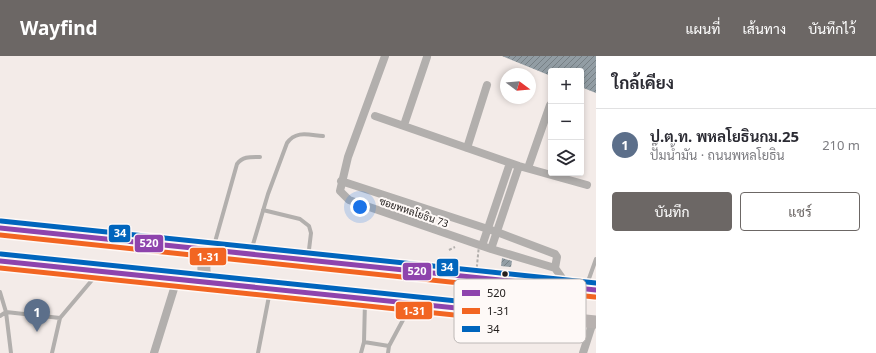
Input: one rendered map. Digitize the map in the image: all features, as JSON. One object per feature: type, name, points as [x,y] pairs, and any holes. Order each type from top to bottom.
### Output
[{"type":"main road","points":[[0,228],[488,279]]},
{"type":"main road","points":[[213,250],[206,259],[204,266],[206,276],[214,283]]},
{"type":"main road","points":[[0,261],[454,308]]},
{"type":"street","points":[[385,56],[348,157],[341,181],[497,232],[554,254],[557,257],[555,268],[562,279]]},
{"type":"street","points":[[404,125],[428,57]]},
{"type":"street","points":[[467,148],[487,85]]},
{"type":"street","points":[[528,168],[548,112]]},
{"type":"street","points":[[375,116],[519,166],[586,185]]},
{"type":"street","points":[[480,246],[488,230],[510,163]]},
{"type":"street","points":[[491,249],[519,166]]},
{"type":"street","name":"ซอยพหลโยธิน 73","points":[[341,181],[340,191],[349,200],[480,246],[555,268]]},
{"type":"street","points":[[154,353],[177,279]]},
{"type":"street","points":[[583,353],[595,322]]},
{"type":"lane","points":[[250,254],[287,143],[292,136],[298,134],[323,136]]},
{"type":"lane","points":[[213,250],[237,164],[240,159],[245,157],[260,157]]},
{"type":"lane","points":[[264,210],[300,219],[309,226],[311,233],[308,260]]},
{"type":"lane","points":[[590,289],[596,259]]},
{"type":"lane","points":[[52,353],[60,318],[99,271]]},
{"type":"lane","points":[[258,353],[271,289]]},
{"type":"lane","points":[[0,292],[6,312],[11,353]]},
{"type":"lane","points":[[361,353],[364,342],[365,299]]},
{"type":"lane","points":[[388,353],[389,346],[411,304]]},
{"type":"lane","points":[[0,316],[6,312],[60,318]]},
{"type":"lane","points":[[364,342],[389,346]]},
{"type":"path","points":[[476,279],[480,246]]},
{"type":"building","points":[[502,56],[596,56],[596,93],[584,88],[584,68],[548,68],[548,75],[536,70],[536,68],[531,68]]},
{"type":"building","points":[[502,258],[512,261],[511,267],[501,266]]},
{"type":"transit line","name":"34","points":[[1,221],[558,279]]},
{"type":"transit line","name":"520","points":[[0,228],[490,279]]},
{"type":"transit line","name":"1-31","points":[[0,235],[454,282]]},
{"type":"transit line","name":"34","points":[[1,254],[454,301]]},
{"type":"transit line","name":"520","points":[[0,261],[454,308]]},
{"type":"transit line","name":"1-31","points":[[0,268],[454,315]]},
{"type":"transit line","name":"34","points":[[586,282],[596,283]]},
{"type":"transit line","name":"520","points":[[586,289],[596,290]]},
{"type":"transit line","name":"1-31","points":[[586,296],[595,297]]},
{"type":"place","name":"ป.ต.ท. พหลโยธินกม.25","points":[[37,332]]}]
